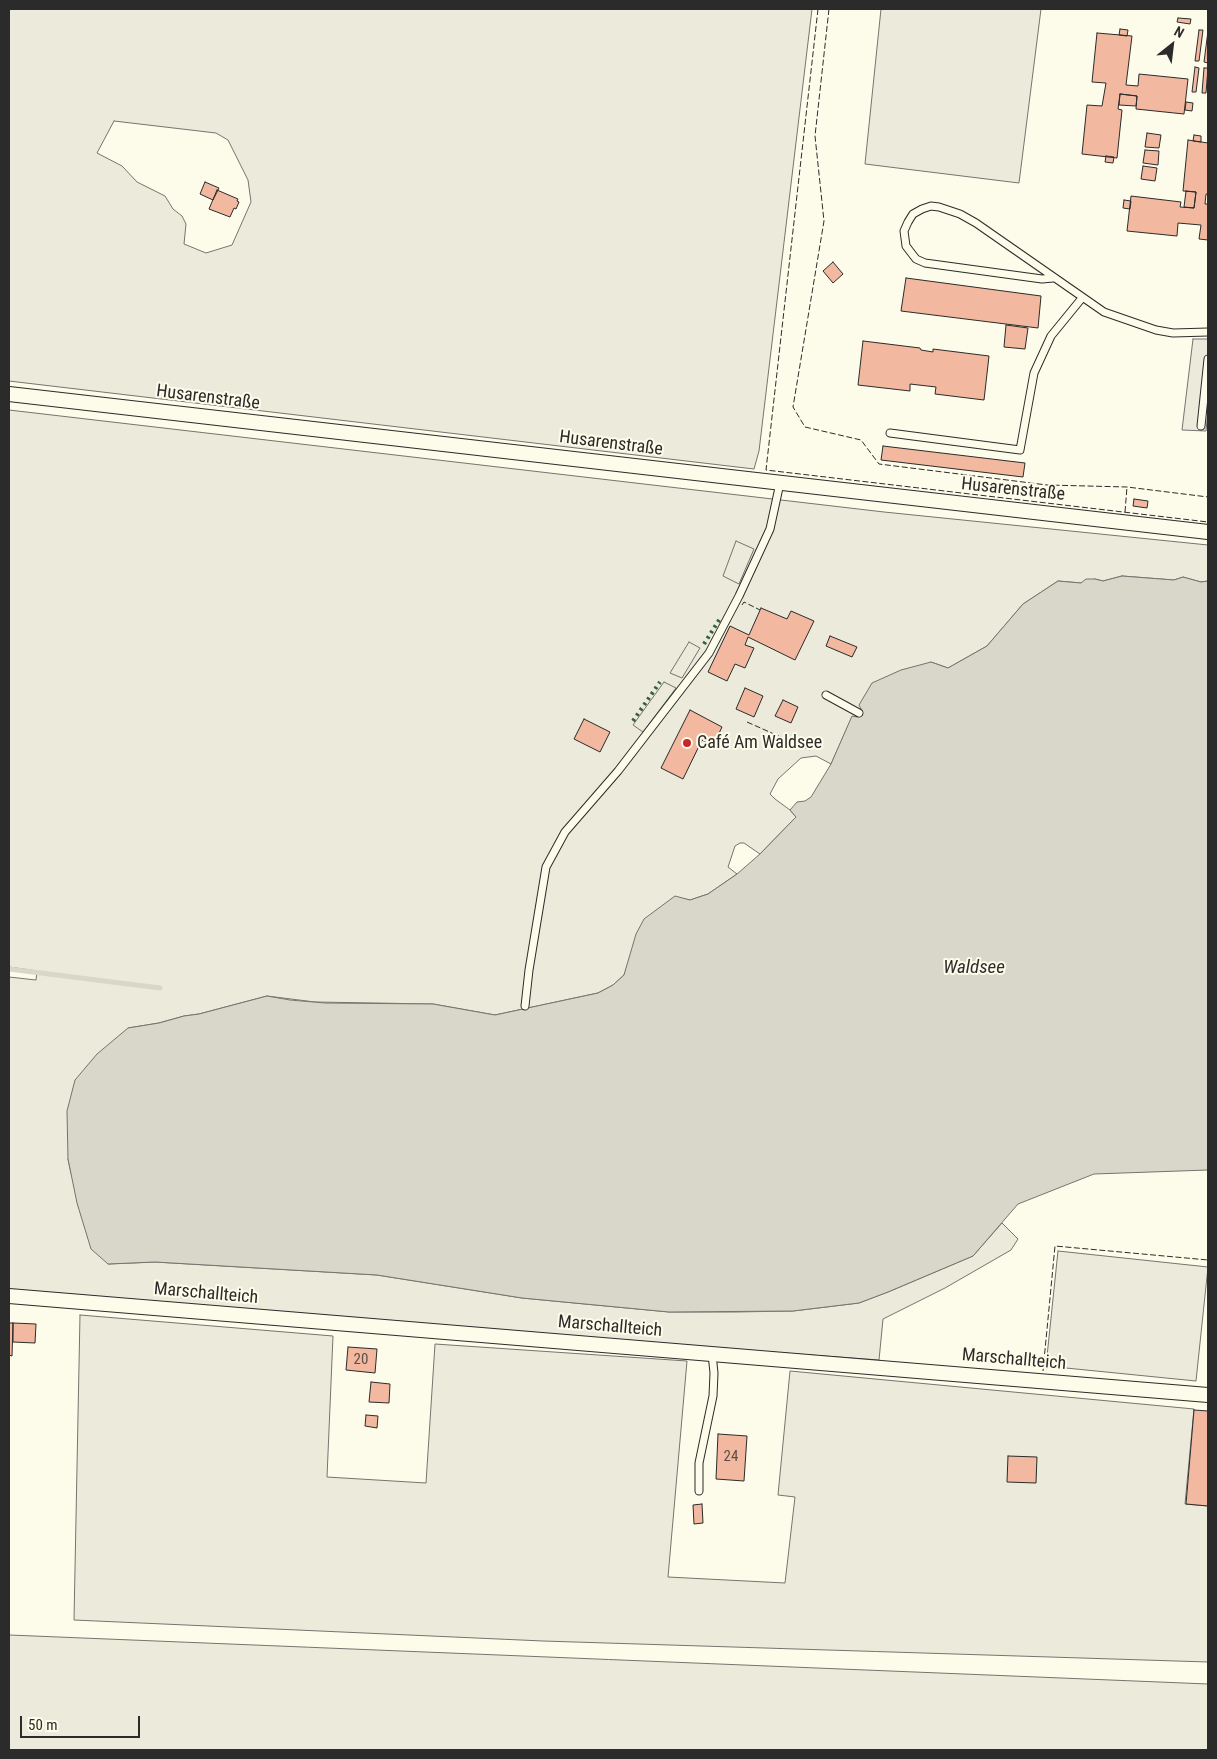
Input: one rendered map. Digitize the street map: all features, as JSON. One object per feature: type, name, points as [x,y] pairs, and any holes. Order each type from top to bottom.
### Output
[{"type":"street","name":"Husarenstraße","points":[[9,394],[1208,532]]},
{"type":"street","name":"Marschallteich","points":[[9,1296],[1208,1395]]},
{"type":"lane","points":[[1053,278],[1042,279],[925,263],[916,259],[906,246],[904,232],[913,214],[931,206],[939,207],[960,214],[976,223],[1104,312],[1156,330],[1173,333],[1208,332]]},
{"type":"lane","points":[[890,433],[1020,450],[1034,373],[1051,336],[1082,298]]},
{"type":"lane","points":[[1201,426],[1208,359]]},
{"type":"lane","points":[[525,1006],[546,867],[565,832],[618,770],[709,653],[739,596],[770,529],[780,483]]},
{"type":"lane","points":[[826,694],[859,713]]},
{"type":"lane","points":[[699,1491],[699,1463],[713,1396],[714,1373],[712,1354]]},
{"type":"shaded area","points":[[9,9],[812,9],[759,451],[754,469],[9,381]],"holes":[[[114,121],[216,133],[228,140],[248,180],[251,202],[232,245],[206,253],[184,244],[186,224],[182,216],[173,209],[165,196],[137,182],[122,166],[97,153]]]},
{"type":"shaded area","points":[[881,9],[1041,9],[1019,183],[865,164]]},
{"type":"shaded area","points":[[1193,339],[1208,339],[1208,411],[1206,431],[1182,430]]},
{"type":"shaded area","points":[[9,410],[884,512],[1208,545],[1208,581],[1201,582],[1183,577],[1174,580],[1122,576],[1103,581],[1095,579],[1081,583],[1058,581],[1023,604],[987,646],[948,668],[931,662],[862,709],[857,717],[852,717],[831,764],[816,756],[801,758],[778,779],[770,794],[796,817],[760,854],[744,843],[735,846],[728,867],[737,874],[708,894],[690,900],[675,897],[629,961],[624,975],[613,985],[598,993],[495,1015],[433,1004],[315,1002],[267,996],[199,1014],[128,1028],[68,1159],[71,1173],[108,1264],[155,1262],[377,1275],[522,1298],[669,1312],[735,1312],[793,1311],[859,1303],[973,1256],[1002,1223],[1018,1239],[1011,1250],[945,1288],[883,1319],[879,1360],[524,1334],[9,1291],[9,977],[36,980],[37,971],[9,967]]},
{"type":"shaded area","points":[[736,541],[754,549],[739,584],[723,576]]},
{"type":"shaded area","points":[[689,642],[700,648],[682,678],[670,673]]},
{"type":"shaded area","points":[[664,682],[676,688],[643,732],[633,725]]},
{"type":"shaded area","points":[[1058,1251],[1208,1267],[1196,1381],[1046,1366]]},
{"type":"shaded area","points":[[80,1315],[333,1336],[327,1477],[426,1483],[435,1344],[687,1361],[668,1577],[785,1583],[795,1497],[778,1495],[790,1371],[1194,1409],[1185,1504],[1208,1506],[1208,1662],[543,1641],[74,1620]]},
{"type":"shaded area","points":[[9,1635],[1208,1684],[1208,1750],[9,1750]]},
{"type":"water","name":"Waldsee","points":[[1122,576],[1174,580],[1183,577],[1201,582],[1208,581],[1208,1170],[1094,1174],[1018,1204],[973,1256],[859,1303],[793,1311],[669,1312],[522,1298],[377,1275],[155,1262],[108,1264],[91,1249],[77,1203],[68,1159],[67,1111],[75,1080],[97,1054],[128,1028],[199,1014],[267,996],[325,1003],[433,1004],[495,1015],[598,993],[613,985],[624,975],[636,934],[644,919],[675,896],[690,900],[708,894],[737,874],[760,854],[796,817],[790,810],[797,802],[805,801],[811,797],[831,764],[852,716],[857,717],[861,709],[859,705],[872,683],[901,670],[931,662],[948,668],[987,646],[1023,604],[1058,581],[1081,583],[1086,579],[1103,581]]},
{"type":"building","points":[[1178,18],[1191,19],[1190,24],[1177,22]]},
{"type":"building","points":[[1120,29],[1128,30],[1127,36],[1119,35]]},
{"type":"building","points":[[1199,30],[1203,30],[1199,61],[1195,61]]},
{"type":"building","points":[[1208,31],[1208,63],[1204,62]]},
{"type":"building","points":[[1097,33],[1132,36],[1126,85],[1138,86],[1139,74],[1188,79],[1184,114],[1136,109],[1137,96],[1120,94],[1118,109],[1122,110],[1117,158],[1082,154],[1087,105],[1102,106],[1106,83],[1092,82]]},
{"type":"building","points":[[1195,67],[1199,68],[1196,92],[1192,92]]},
{"type":"building","points":[[1204,68],[1208,68],[1206,93],[1202,93]]},
{"type":"building","points":[[1120,94],[1137,96],[1136,106],[1119,105]]},
{"type":"building","points":[[1186,102],[1193,103],[1192,111],[1185,110]]},
{"type":"building","points":[[1147,133],[1161,135],[1159,148],[1145,147]]},
{"type":"building","points":[[1194,135],[1201,136],[1201,142],[1193,141]]},
{"type":"building","points":[[1188,140],[1208,143],[1208,194],[1206,194],[1205,204],[1208,204],[1208,240],[1199,239],[1201,225],[1178,223],[1177,236],[1127,231],[1131,196],[1181,202],[1180,207],[1194,208],[1196,192],[1183,191]]},
{"type":"building","points":[[1145,150],[1159,151],[1158,165],[1143,163]]},
{"type":"building","points":[[1106,156],[1114,157],[1113,163],[1105,162]]},
{"type":"building","points":[[1143,166],[1157,168],[1155,181],[1141,179]]},
{"type":"building","points":[[205,182],[219,188],[213,200],[200,194]]},
{"type":"building","points":[[217,190],[238,199],[237,201],[239,202],[236,209],[234,208],[230,217],[209,209]]},
{"type":"building","points":[[1186,191],[1196,192],[1194,208],[1184,207]]},
{"type":"building","points":[[1124,200],[1131,201],[1130,209],[1123,208]]},
{"type":"building","points":[[833,262],[843,274],[833,283],[823,271]]},
{"type":"building","points":[[906,278],[1041,296],[1038,328],[901,311]]},
{"type":"building","points":[[1006,325],[1028,328],[1025,349],[1004,347]]},
{"type":"building","points":[[863,341],[920,348],[921,350],[933,352],[933,349],[989,356],[984,400],[935,394],[936,387],[910,384],[910,391],[858,385]]},
{"type":"building","points":[[883,446],[1025,463],[1023,477],[881,460]]},
{"type":"building","points":[[1134,499],[1148,501],[1147,508],[1133,506]]},
{"type":"building","points":[[761,608],[787,619],[791,611],[814,621],[795,660],[748,637],[745,645],[754,648],[745,668],[735,664],[727,681],[708,672],[730,626],[749,635]]},
{"type":"building","points":[[830,636],[857,647],[852,657],[826,646]]},
{"type":"building","points":[[745,688],[763,696],[754,717],[736,709]]},
{"type":"building","points":[[783,700],[798,707],[791,723],[775,716]]},
{"type":"building","name":"Café Am Waldsee","points":[[690,710],[722,727],[713,746],[702,740],[683,779],[661,768]]},
{"type":"building","points":[[584,719],[610,732],[600,752],[574,739]]},
{"type":"building","points":[[9,1323],[13,1323],[12,1356],[9,1355]]},
{"type":"building","points":[[13,1323],[36,1324],[35,1343],[13,1342]]},
{"type":"building","points":[[348,1347],[377,1349],[375,1373],[346,1370]]},
{"type":"building","points":[[371,1382],[390,1384],[389,1403],[369,1402]]},
{"type":"building","points":[[1194,1410],[1208,1411],[1208,1506],[1186,1504]]},
{"type":"building","points":[[366,1415],[378,1416],[377,1428],[365,1426]]},
{"type":"building","points":[[718,1434],[747,1436],[744,1481],[716,1479]]},
{"type":"building","points":[[1008,1456],[1037,1457],[1036,1483],[1007,1482]]},
{"type":"building","points":[[702,1504],[703,1523],[694,1524],[693,1505]]},
{"type":"waterway","points":[[9,969],[160,988]]},
{"type":"hedge","points":[[704,644],[721,617]]},
{"type":"hedge","points":[[633,721],[660,682]]},
{"type":"fence","points":[[818,9],[766,470],[1208,522]]},
{"type":"fence","points":[[829,9],[815,136],[824,221],[793,407],[805,427],[861,440],[879,464],[1047,485],[1127,487],[1208,497]]},
{"type":"fence","points":[[1125,512],[1127,487]]},
{"type":"fence","points":[[742,605],[744,602],[760,610]]},
{"type":"fence","points":[[747,722],[810,750]]},
{"type":"fence","points":[[1043,1371],[1055,1246],[1208,1260]]},
{"type":"place","name":"Café Am Waldsee","points":[[687,743]]}]
